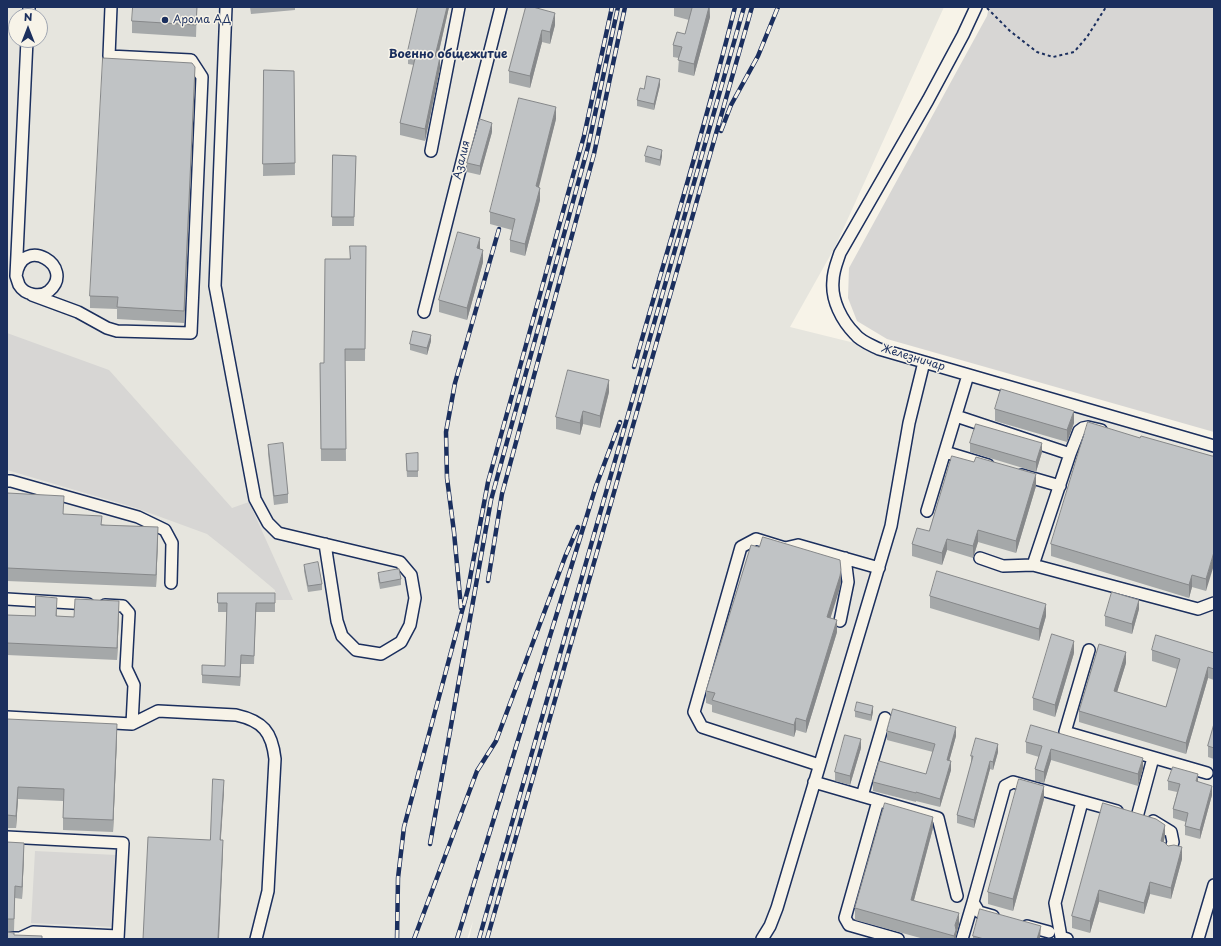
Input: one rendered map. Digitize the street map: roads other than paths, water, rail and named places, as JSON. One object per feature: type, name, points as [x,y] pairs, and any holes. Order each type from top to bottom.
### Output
[{"type":"street","points":[[27,48],[16,276],[19,284],[24,291],[32,295],[78,312],[107,328],[117,330],[191,333],[202,77],[191,60],[109,56],[112,7]]},
{"type":"street","points":[[226,7],[215,286],[254,499],[268,523],[278,533],[325,544],[400,562],[411,575],[415,598],[410,625],[401,642],[381,654],[356,650],[342,636],[337,621],[325,544]]},
{"type":"street","points":[[431,150],[459,7]]},
{"type":"street","name":"Азалия","points":[[424,312],[501,7]]},
{"type":"street","name":"Железничар","points":[[976,7],[945,69],[840,254],[832,281],[834,301],[843,320],[855,336],[879,349],[1214,446]]},
{"type":"street","points":[[16,276],[20,263],[31,256],[38,255],[46,257],[52,262],[56,269],[57,277],[54,285],[41,295],[32,295]]},
{"type":"street","points":[[762,939],[770,926],[776,908],[891,526],[908,423],[924,362]]},
{"type":"street","points":[[927,511],[968,375]]},
{"type":"street","points":[[956,416],[1070,454]]},
{"type":"street","points":[[1033,565],[1079,431],[1088,427],[1110,433]]},
{"type":"street","points":[[945,452],[995,467]]},
{"type":"street","points":[[1010,471],[1060,486]]},
{"type":"street","points":[[7,481],[138,517],[165,530],[172,543],[171,583]]},
{"type":"street","points":[[820,765],[702,727],[694,712],[741,548],[756,539],[785,548],[798,545],[879,568]]},
{"type":"street","points":[[840,621],[848,582],[845,558]]},
{"type":"street","points":[[980,558],[1003,566],[1033,565],[1198,609],[1214,602]]},
{"type":"street","points":[[7,599],[123,606],[129,613],[126,668],[134,685],[132,724]]},
{"type":"street","points":[[1089,650],[1065,732],[1207,774]]},
{"type":"street","points":[[7,717],[132,724],[158,711],[236,715],[249,718],[260,725],[268,734],[274,746],[275,759],[268,891],[256,939]]},
{"type":"street","points":[[862,796],[885,718]]},
{"type":"street","points":[[1137,817],[1153,758]]},
{"type":"street","points":[[814,782],[938,818],[957,896]]},
{"type":"street","points":[[962,939],[1005,786],[1012,782],[1155,821],[1171,832],[1173,842],[1170,851]]},
{"type":"street","points":[[878,801],[845,918],[849,925],[898,939]]},
{"type":"street","points":[[1066,939],[1061,937],[1055,903],[1082,802]]},
{"type":"street","points":[[7,837],[123,843],[118,938],[33,932],[20,938],[7,938]]},
{"type":"street","points":[[1198,939],[1214,885]]},
{"type":"street","points":[[973,902],[979,912],[1000,918]]},
{"type":"street","points":[[1014,922],[1049,932]]},
{"type":"railway","points":[[397,939],[398,878],[404,827],[468,589],[488,482],[584,136],[612,7]]},
{"type":"railway","points":[[430,844],[491,500],[588,147],[618,7]]},
{"type":"railway","points":[[488,581],[502,494],[594,154],[625,7]]},
{"type":"railway","points":[[634,367],[699,142],[735,7]]},
{"type":"railway","points":[[479,939],[744,7]]},
{"type":"railway","points":[[487,939],[752,7]]},
{"type":"railway","points":[[721,131],[731,105],[758,56],[778,7]]},
{"type":"railway","points":[[461,608],[447,478],[446,432],[455,383],[499,229]]},
{"type":"railway","points":[[457,939],[596,486],[620,422]]},
{"type":"railway","points":[[414,939],[477,771],[496,741],[565,557],[578,527]]},
{"type":"place","name":"Арома АД","points":[[165,20]]},
{"type":"district","name":"Военно общежитие","points":[[448,55]]}]
